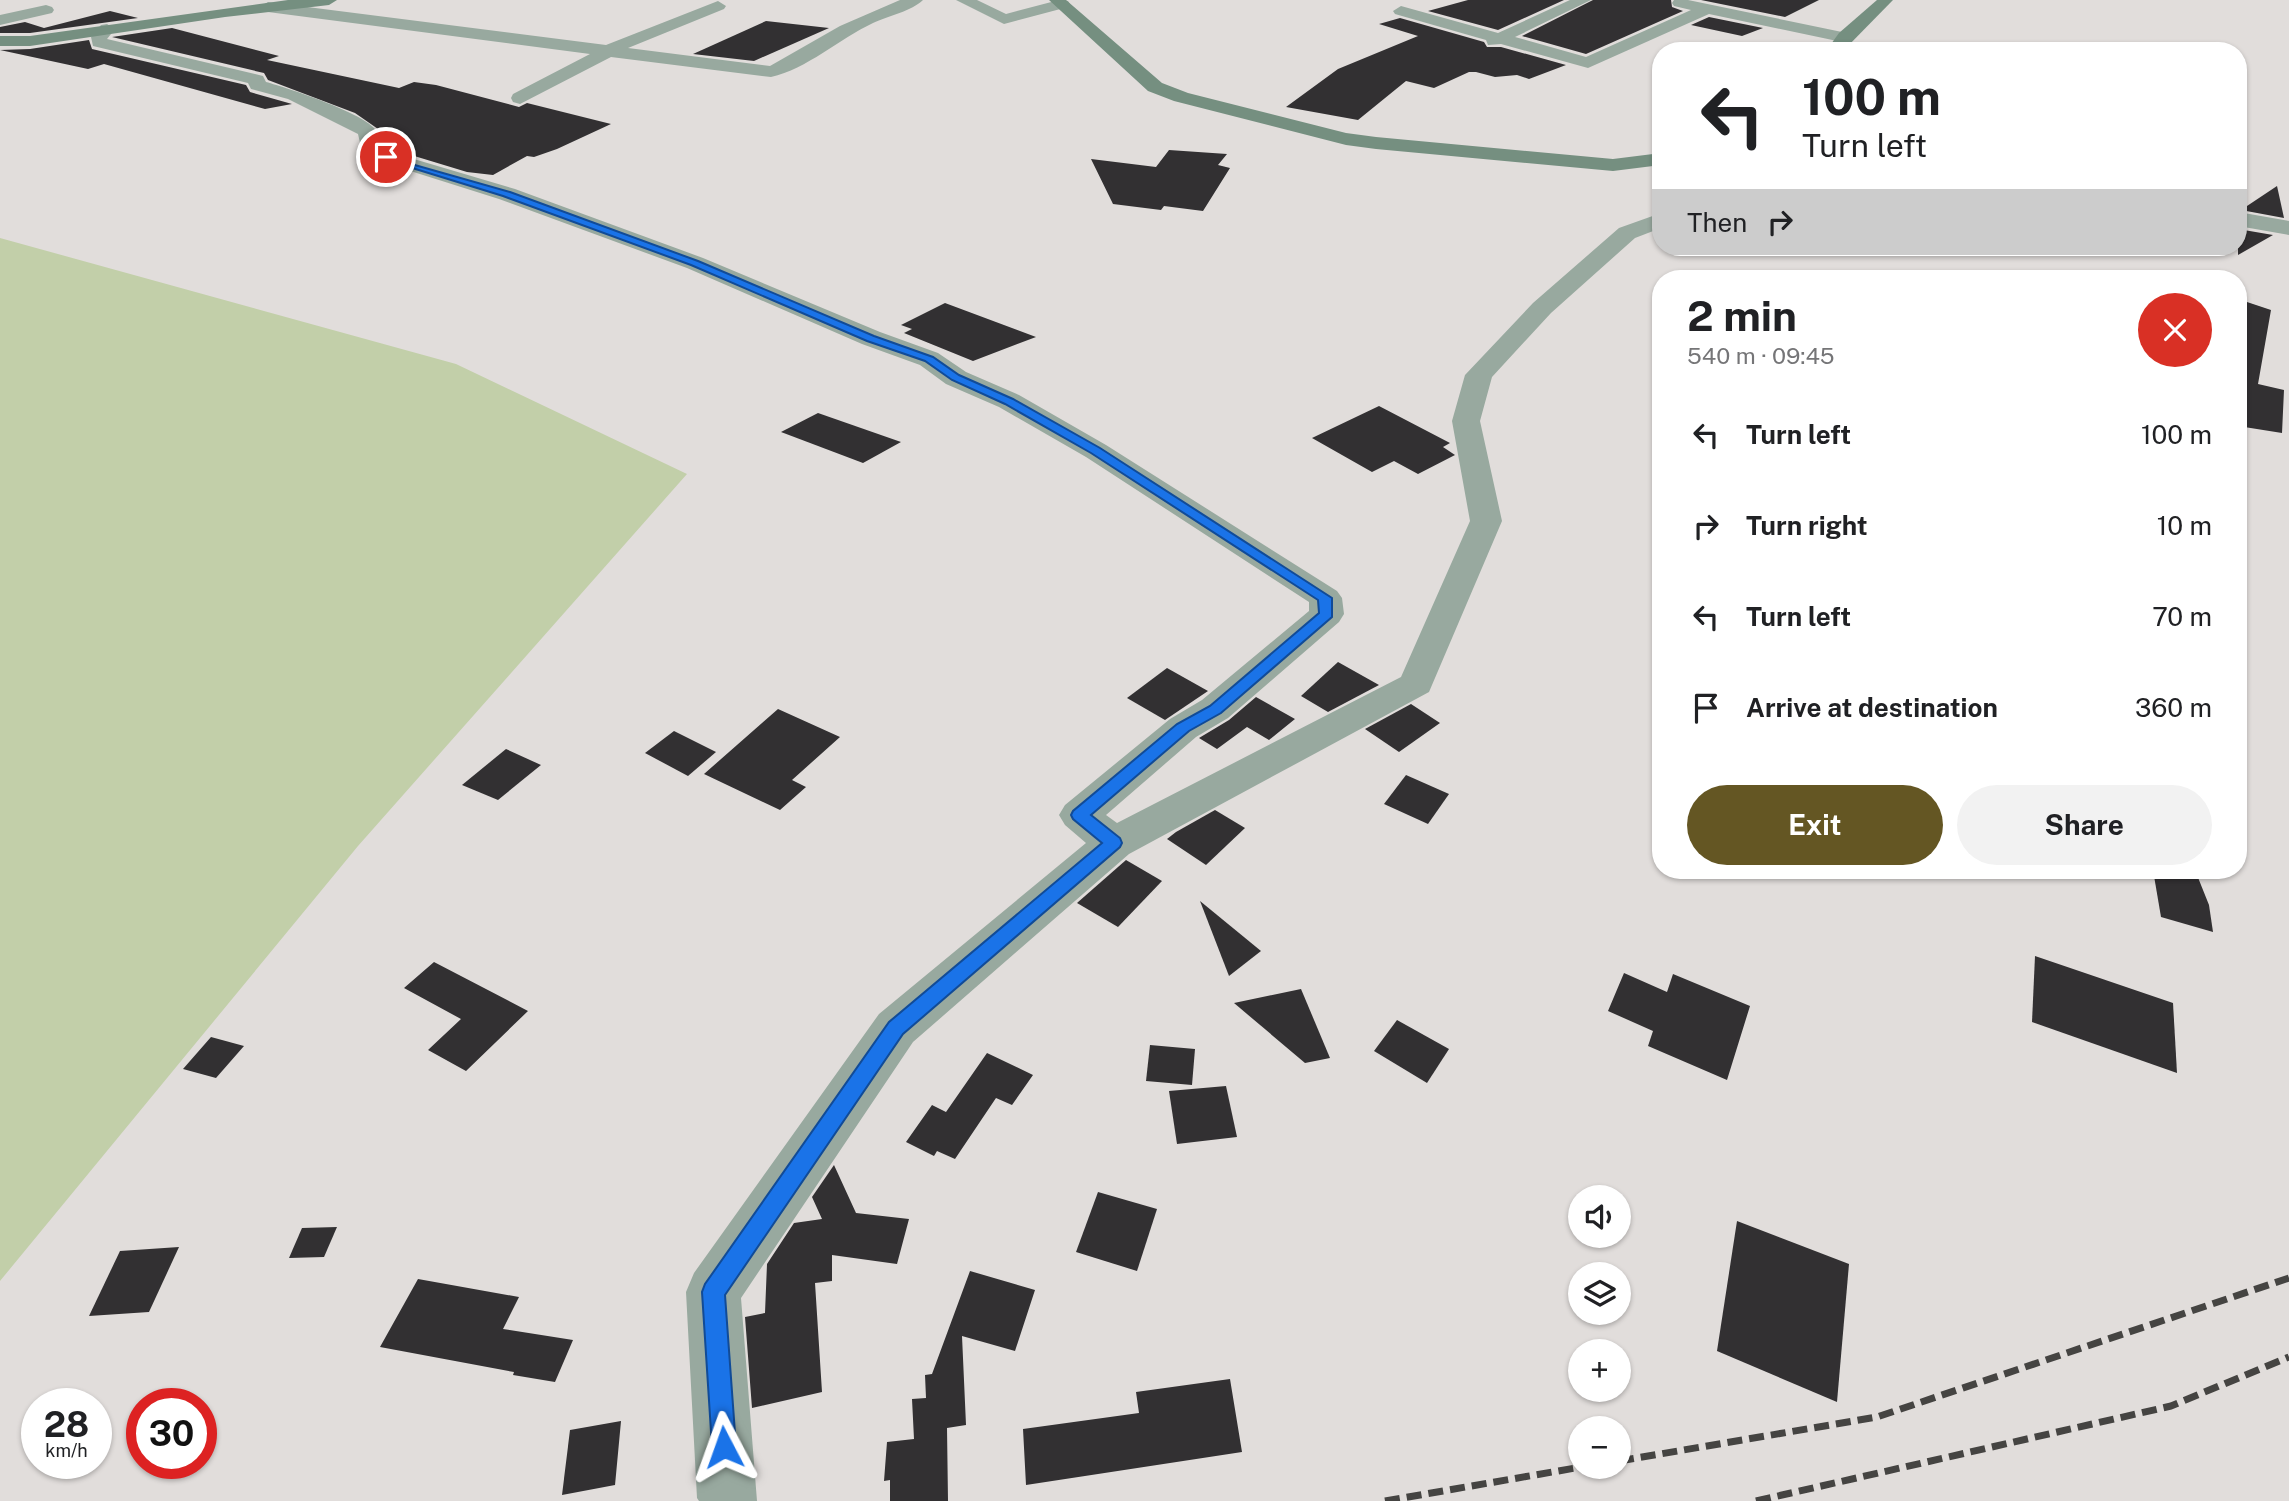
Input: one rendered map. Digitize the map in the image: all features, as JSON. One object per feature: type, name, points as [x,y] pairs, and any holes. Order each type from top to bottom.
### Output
[{"type":"main road","points":[[1,41],[30,41],[329,0]]},
{"type":"main road","points":[[1840,42],[1877,11],[1885,0]]},
{"type":"main road","points":[[1060,2],[1156,87],[1181,97],[1346,139],[1613,165],[1652,160]]},
{"type":"street","points":[[268,7],[771,72],[781,69],[825,41],[880,12],[915,0]]},
{"type":"street","points":[[964,0],[1004,19],[1060,2]]},
{"type":"street","points":[[1497,39],[1583,0]]},
{"type":"street","points":[[1664,0],[1830,42]]},
{"type":"street","points":[[1426,4],[1394,13],[1588,63],[1706,9]]},
{"type":"street","points":[[520,97],[610,51],[718,6]]},
{"type":"street","points":[[0,20],[46,10]]},
{"type":"street","points":[[107,29],[99,37],[99,42],[170,58],[169,61],[186,66],[257,80],[257,85],[295,95],[366,130],[370,138],[370,152],[506,194],[695,263],[871,338],[929,359],[956,377],[1009,401],[1096,451],[1325,598],[1327,614],[1215,709],[1183,728],[1079,815],[1114,843]]},
{"type":"street","points":[[2247,221],[2289,228]]},
{"type":"street","points":[[728,1499],[713,1292],[896,1028],[1114,843],[1416,684],[1486,521],[1466,421],[1479,375],[1542,308],[1602,254],[1627,233],[1652,223]]},
{"type":"green space","points":[[0,238],[456,364],[687,474],[358,846],[0,1281]]},
{"type":"building","points":[[1468,0],[1564,0],[1498,30],[1428,11]]},
{"type":"building","points":[[1593,0],[1671,0],[1672,7],[1683,11],[1586,54],[1522,36]]},
{"type":"building","points":[[1701,0],[1819,0],[1785,17]]},
{"type":"building","points":[[110,11],[138,18],[30,33],[0,33],[0,27],[25,22],[44,28]]},
{"type":"building","points":[[1709,17],[1763,28],[1742,36],[1691,25]]},
{"type":"building","points":[[1400,18],[1484,42],[1487,47],[1501,47],[1566,65],[1529,79],[1517,75],[1495,77],[1469,72],[1434,88],[1406,81],[1358,120],[1286,107],[1338,69],[1418,36],[1379,24]]},
{"type":"building","points":[[766,21],[829,28],[754,61],[693,54]]},
{"type":"building","points":[[172,28],[279,56],[267,60],[399,88],[414,82],[436,85],[519,107],[527,103],[611,124],[557,149],[534,157],[527,156],[493,175],[467,172],[411,155],[387,127],[378,129],[355,113],[268,80],[264,73],[112,37]]},
{"type":"building","points":[[89,40],[92,49],[246,85],[250,92],[292,104],[265,109],[104,64],[88,69],[0,50],[30,49]]},
{"type":"building","points":[[1169,150],[1227,154],[1218,165],[1230,168],[1203,211],[1164,206],[1161,210],[1113,204],[1091,159],[1156,167]]},
{"type":"building","points":[[2277,186],[2284,218],[2247,211],[2247,206]]},
{"type":"building","points":[[2247,231],[2273,235],[2247,250]]},
{"type":"building","points":[[2247,302],[2271,310],[2258,384],[2284,390],[2282,433],[2247,427]]},
{"type":"building","points":[[945,303],[1036,337],[973,361],[904,333],[912,329],[901,325]]},
{"type":"building","points":[[1379,406],[1450,443],[1443,447],[1455,455],[1418,474],[1394,461],[1372,472],[1312,438]]},
{"type":"building","points":[[818,413],[901,442],[863,463],[781,432]]},
{"type":"building","points":[[1338,662],[1379,685],[1328,712],[1301,696]]},
{"type":"building","points":[[1167,668],[1208,691],[1165,720],[1127,698]]},
{"type":"building","points":[[1256,697],[1295,719],[1269,740],[1247,727],[1217,749],[1199,738],[1229,720]]},
{"type":"building","points":[[1411,704],[1440,723],[1399,752],[1365,729]]},
{"type":"building","points":[[778,709],[840,737],[792,780],[806,787],[780,810],[704,774]]},
{"type":"building","points":[[674,731],[716,752],[688,776],[645,753]]},
{"type":"building","points":[[506,749],[541,765],[498,800],[462,785]]},
{"type":"building","points":[[1406,775],[1449,794],[1428,824],[1384,804]]},
{"type":"building","points":[[1215,810],[1245,828],[1206,865],[1167,839],[1176,832]]},
{"type":"building","points":[[1126,860],[1162,881],[1118,927],[1077,903]]},
{"type":"building","points":[[2155,879],[2199,879],[2209,905],[2213,932],[2161,917]]},
{"type":"building","points":[[1200,901],[1261,951],[1229,976]]},
{"type":"building","points":[[2035,956],[2173,1003],[2177,1073],[2032,1022]]},
{"type":"building","points":[[434,962],[528,1011],[466,1071],[428,1050],[461,1019],[404,988]]},
{"type":"building","points":[[1624,973],[1667,992],[1673,974],[1750,1006],[1727,1080],[1648,1046],[1653,1031],[1608,1011]]},
{"type":"building","points":[[1301,989],[1330,1058],[1305,1063],[1234,1003]]},
{"type":"building","points":[[1397,1020],[1449,1049],[1427,1083],[1374,1051]]},
{"type":"building","points":[[211,1037],[244,1046],[216,1078],[183,1069]]},
{"type":"building","points":[[1150,1045],[1195,1049],[1192,1085],[1146,1081]]},
{"type":"building","points":[[987,1053],[1033,1075],[1012,1105],[996,1098],[955,1159],[937,1151],[934,1156],[906,1142],[932,1105],[946,1112]]},
{"type":"building","points":[[1226,1086],[1237,1137],[1177,1144],[1169,1091]]},
{"type":"building","points":[[834,1165],[856,1213],[909,1219],[897,1264],[832,1255],[832,1281],[815,1283],[822,1392],[752,1408],[745,1317],[765,1313],[767,1264],[794,1223],[822,1219],[812,1197]]},
{"type":"building","points":[[1098,1192],[1157,1209],[1137,1271],[1076,1252]]},
{"type":"building","points":[[1737,1221],[1849,1264],[1837,1402],[1717,1351]]},
{"type":"building","points":[[337,1227],[324,1257],[289,1258],[302,1228]]},
{"type":"building","points":[[179,1247],[149,1312],[89,1316],[120,1251]]},
{"type":"building","points":[[970,1271],[1035,1290],[1015,1351],[962,1336],[966,1425],[947,1428],[948,1501],[890,1501],[890,1480],[884,1481],[887,1442],[914,1439],[912,1399],[926,1398],[925,1375],[932,1374]]},
{"type":"building","points":[[418,1279],[519,1297],[503,1329],[573,1340],[555,1382],[380,1347]]},
{"type":"building","points":[[1230,1379],[1242,1452],[1026,1485],[1023,1429],[1139,1413],[1136,1392]]},
{"type":"building","points":[[621,1421],[615,1485],[562,1495],[570,1430]]},
{"type":"railway","points":[[1631,1459],[1877,1417],[2289,1278]]},
{"type":"railway","points":[[1756,1501],[2171,1406],[2289,1357]]},
{"type":"railway","points":[[1385,1501],[1568,1469]]},
{"type":"route","points":[[386,157],[506,194],[695,263],[871,338],[929,359],[956,377],[1009,401],[1096,451],[1325,598],[1327,614],[1215,709],[1183,728],[1079,815],[1114,843],[896,1028],[713,1292],[724,1447]]}]
